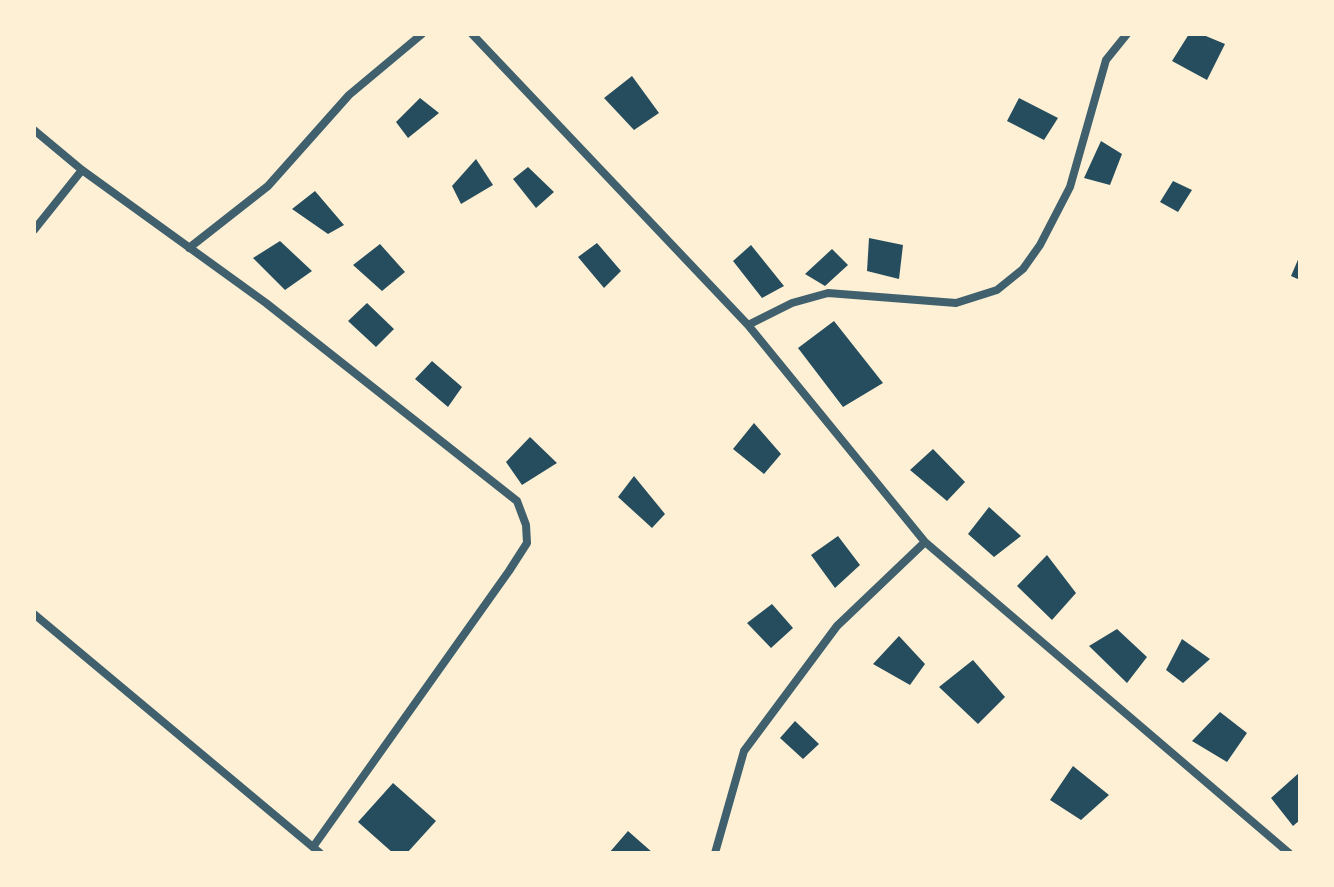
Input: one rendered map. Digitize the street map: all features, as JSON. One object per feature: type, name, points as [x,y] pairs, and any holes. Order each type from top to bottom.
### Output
[{"type":"street","points":[[189,248],[268,186],[349,95],[422,34]]},
{"type":"street","points":[[472,34],[748,325],[925,542],[1289,853]]},
{"type":"street","points":[[748,325],[792,303],[828,293],[956,303],[997,290],[1023,269],[1040,245],[1070,187],[1106,60],[1127,34]]},
{"type":"street","points":[[34,130],[82,170],[266,303],[517,501],[526,525],[527,543],[316,850],[34,614]]},
{"type":"street","points":[[34,230],[82,170]]},
{"type":"street","points":[[715,853],[744,751],[837,626],[925,542]]},
{"type":"building","points":[[1189,34],[1201,34],[1225,44],[1207,80],[1172,61]]},
{"type":"building","points":[[632,76],[659,113],[634,130],[604,98]]},
{"type":"building","points":[[420,98],[439,113],[408,138],[396,122]]},
{"type":"building","points":[[1019,98],[1058,118],[1044,140],[1007,121]]},
{"type":"building","points":[[1101,141],[1122,154],[1110,185],[1084,178]]},
{"type":"building","points":[[476,159],[493,185],[461,204],[452,186]]},
{"type":"building","points":[[528,167],[554,192],[536,208],[513,179]]},
{"type":"building","points":[[1173,181],[1192,190],[1178,212],[1160,202]]},
{"type":"building","points":[[315,191],[344,225],[328,234],[292,209]]},
{"type":"building","points":[[869,238],[903,245],[899,279],[867,271]]},
{"type":"building","points":[[280,241],[312,271],[285,290],[253,258]]},
{"type":"building","points":[[597,243],[621,271],[604,288],[578,257]]},
{"type":"building","points":[[380,244],[405,272],[382,291],[353,265]]},
{"type":"building","points":[[751,245],[784,286],[762,298],[733,261]]},
{"type":"building","points":[[832,249],[848,265],[825,286],[805,274]]},
{"type":"building","points":[[1300,255],[1300,280],[1291,276]]},
{"type":"building","points":[[367,303],[394,329],[376,347],[348,321]]},
{"type":"building","points":[[834,321],[883,383],[843,407],[798,348]]},
{"type":"building","points":[[432,361],[462,387],[448,407],[415,379]]},
{"type":"building","points":[[754,423],[781,454],[764,474],[733,449]]},
{"type":"building","points":[[530,437],[557,463],[522,485],[506,462]]},
{"type":"building","points":[[933,449],[965,482],[947,501],[910,470]]},
{"type":"building","points":[[634,476],[665,514],[652,528],[618,497]]},
{"type":"building","points":[[989,507],[1021,536],[994,557],[968,534]]},
{"type":"building","points":[[838,536],[860,565],[835,588],[811,555]]},
{"type":"building","points":[[1047,555],[1076,593],[1052,620],[1017,586]]},
{"type":"building","points":[[772,604],[793,628],[771,648],[747,623]]},
{"type":"building","points":[[1117,629],[1147,657],[1127,683],[1089,646]]},
{"type":"building","points":[[899,636],[925,664],[910,685],[873,664]]},
{"type":"building","points":[[1182,639],[1210,659],[1183,683],[1166,670]]},
{"type":"building","points":[[973,660],[1005,697],[978,724],[939,687]]},
{"type":"building","points":[[1220,712],[1247,733],[1227,762],[1192,741]]},
{"type":"building","points":[[795,721],[819,744],[803,759],[780,738]]},
{"type":"building","points":[[1073,766],[1109,795],[1081,820],[1050,800]]},
{"type":"building","points":[[1300,772],[1300,820],[1293,826],[1271,798]]},
{"type":"building","points":[[393,783],[436,821],[407,853],[393,853],[358,822]]},
{"type":"building","points":[[628,831],[653,853],[609,853]]}]
